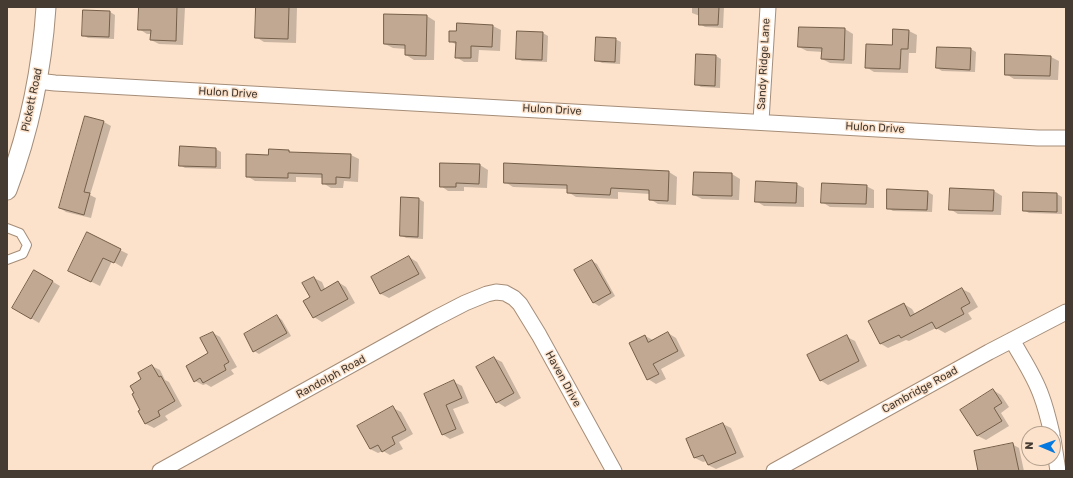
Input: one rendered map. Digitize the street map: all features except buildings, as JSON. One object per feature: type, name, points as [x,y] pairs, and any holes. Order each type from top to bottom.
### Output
[{"type":"street","name":"Pickett Road","points":[[7,190],[21,148],[37,81],[43,46],[46,7]]},
{"type":"street","name":"Sandy Ridge Lane","points":[[761,121],[768,7]]},
{"type":"street","name":"Hulon Drive","points":[[37,81],[241,94],[761,121],[1038,138],[1066,138]]},
{"type":"street","name":"Randolph Road","points":[[160,471],[465,303],[487,294],[496,292],[505,293]]},
{"type":"street","name":"Haven Drive","points":[[505,293],[514,298],[520,304],[539,335],[614,471]]},
{"type":"street","name":"Cambridge Road","points":[[774,471],[1012,340],[1066,312]]},
{"type":"street","points":[[1012,340],[1041,394],[1050,426]]},
{"type":"lane","points":[[7,228],[20,233],[27,245],[23,254],[7,260]]}]
